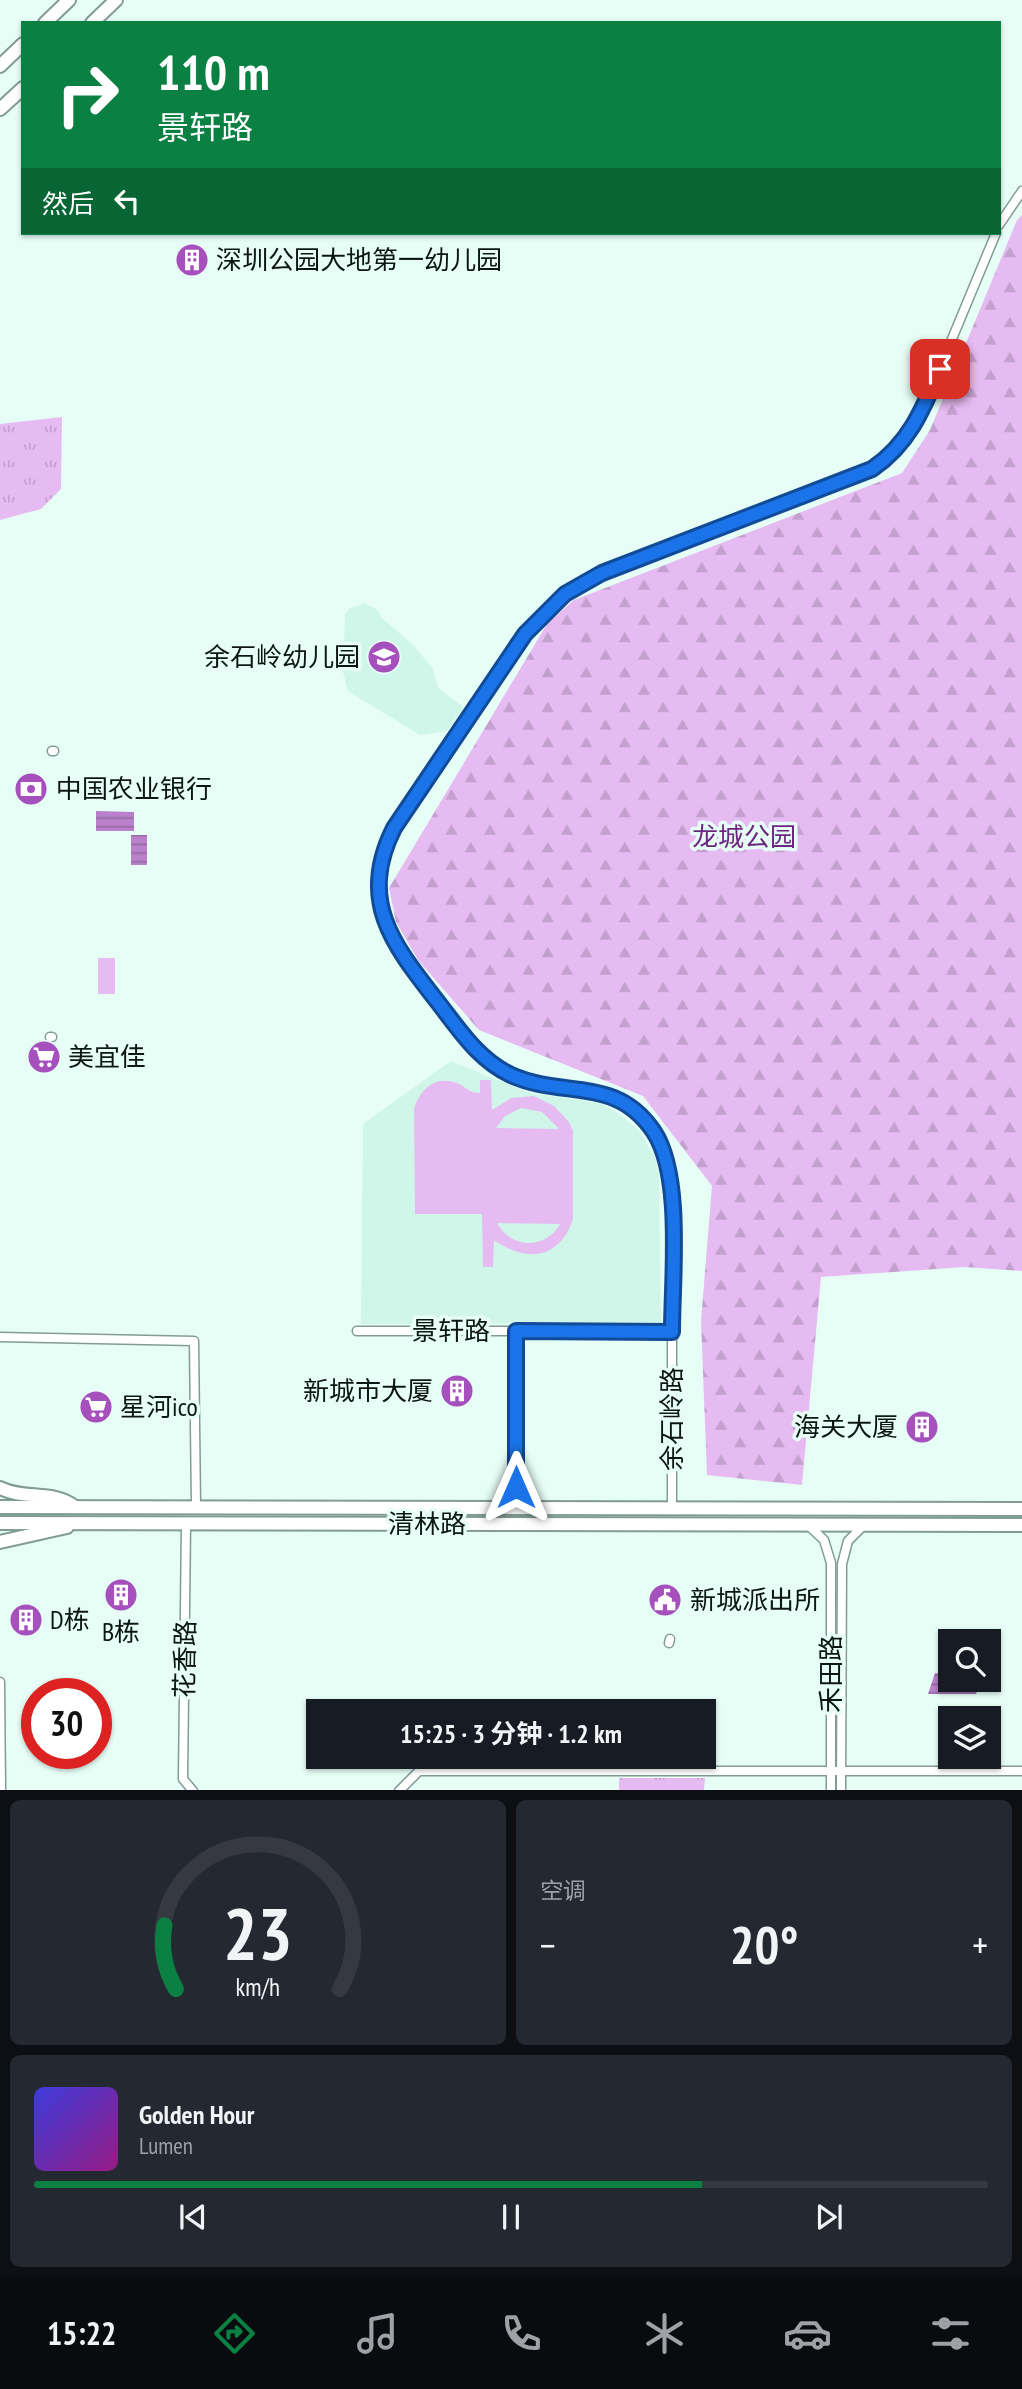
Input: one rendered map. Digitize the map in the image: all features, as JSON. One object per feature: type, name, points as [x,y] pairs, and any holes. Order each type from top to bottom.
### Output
[{"type":"main road","points":[[47,21],[69,0]]},
{"type":"main road","points":[[94,21],[116,0]]},
{"type":"main road","points":[[0,65],[21,46]]},
{"type":"main road","points":[[0,110],[21,90]]},
{"type":"main road","points":[[0,1488],[29,1496],[60,1497],[75,1507]]},
{"type":"main road","name":"清林路","points":[[0,1507],[1022,1509]]},
{"type":"main road","points":[[106,1523],[87,1518],[88,1515],[120,1512],[134,1507]]},
{"type":"main road","name":"清林路","points":[[0,1523],[1022,1525]]},
{"type":"main road","points":[[0,1542],[50,1533],[74,1523]]},
{"type":"street","points":[[1001,222],[1022,191]]},
{"type":"street","name":"余石岭路","points":[[672,1508],[671,1177],[665,1154],[654,1133],[639,1115],[609,1095],[586,1088],[544,1085],[522,1079],[491,1063],[474,1049],[400,953],[388,932],[381,909],[379,886],[384,850],[394,828],[525,634],[565,594],[602,573],[861,474],[900,446],[920,416],[995,235]]},
{"type":"street","name":"景轩路","points":[[357,1331],[672,1332]]},
{"type":"street","points":[[516,1331],[516,1508]]},
{"type":"street","points":[[0,1337],[194,1341],[196,1507]]},
{"type":"street","name":"花香路","points":[[187,1524],[183,1779],[194,1790]]},
{"type":"street","name":"禾田路","points":[[806,1525],[824,1540],[831,1563],[831,1790]]},
{"type":"street","name":"禾田路","points":[[841,1790],[842,1564],[848,1541],[865,1525]]},
{"type":"street","points":[[0,1682],[1,1790]]},
{"type":"street","points":[[399,1790],[419,1771],[1022,1771]]},
{"type":"shaded area","name":"余石岭幼儿园","points":[[364,603],[378,610],[381,617],[414,646],[433,669],[438,688],[463,707],[447,731],[420,735],[348,691],[343,672],[345,615],[349,609]]},
{"type":"shaded area","points":[[96,811],[134,812],[134,831],[96,831]]},
{"type":"shaded area","points":[[131,835],[147,835],[147,865],[131,865]]},
{"type":"shaded area","points":[[451,1061],[530,1093],[600,1103],[614,1110],[639,1130],[655,1158],[659,1173],[661,1323],[361,1324],[363,1124]]},
{"type":"shaded area","points":[[935,1673],[938,1673],[938,1692],[977,1692],[976,1694],[928,1694]]},
{"type":"green space","name":"龙城公园","points":[[1022,215],[1022,1271],[965,1267],[821,1277],[802,1485],[707,1475],[701,1321],[712,1186],[643,1096],[479,1030],[418,960],[396,922],[389,888],[547,624],[574,600],[902,473],[930,430],[1017,220]]},
{"type":"green space","points":[[62,417],[61,489],[41,509],[0,520],[0,424]]},
{"type":"green space","points":[[98,958],[115,958],[115,994],[98,994]]},
{"type":"green space","points":[[480,1080],[491,1080],[492,1110],[511,1098],[534,1096],[554,1106],[569,1122],[573,1131],[573,1219],[567,1233],[550,1250],[540,1254],[517,1252],[494,1240],[493,1267],[483,1267],[482,1214],[415,1214],[414,1109],[420,1095],[430,1085],[443,1081],[451,1081],[480,1093]],"holes":[[[521,1108],[542,1112],[559,1129],[496,1128],[505,1116]],[[497,1223],[560,1224],[546,1238],[528,1243],[511,1238]]]},
{"type":"green space","points":[[619,1778],[705,1778],[704,1790],[619,1790]]},
{"type":"place","name":"深圳公园大地第一幼儿园","points":[[192,260]]},
{"type":"place","name":"余石岭幼儿园","points":[[384,657]]},
{"type":"place","name":"中国农业银行","points":[[31,789]]},
{"type":"place","name":"美宜佳","points":[[44,1057]]},
{"type":"place","name":"新城市大厦","points":[[457,1391]]},
{"type":"place","name":"星河ico","points":[[96,1407]]},
{"type":"place","name":"海关大厦","points":[[922,1427]]},
{"type":"place","name":"B栋","points":[[121,1595]]},
{"type":"place","name":"新城派出所","points":[[665,1600]]},
{"type":"place","name":"D栋","points":[[26,1620]]},
{"type":"route","points":[[516,1487],[516,1331],[672,1332],[672,1189],[669,1165],[660,1143],[647,1123],[620,1100],[586,1088],[544,1085],[522,1079],[491,1063],[474,1049],[400,953],[388,932],[381,909],[379,886],[384,850],[394,828],[525,634],[543,612],[577,586],[602,573],[872,469],[900,446],[914,427],[940,369]]}]
